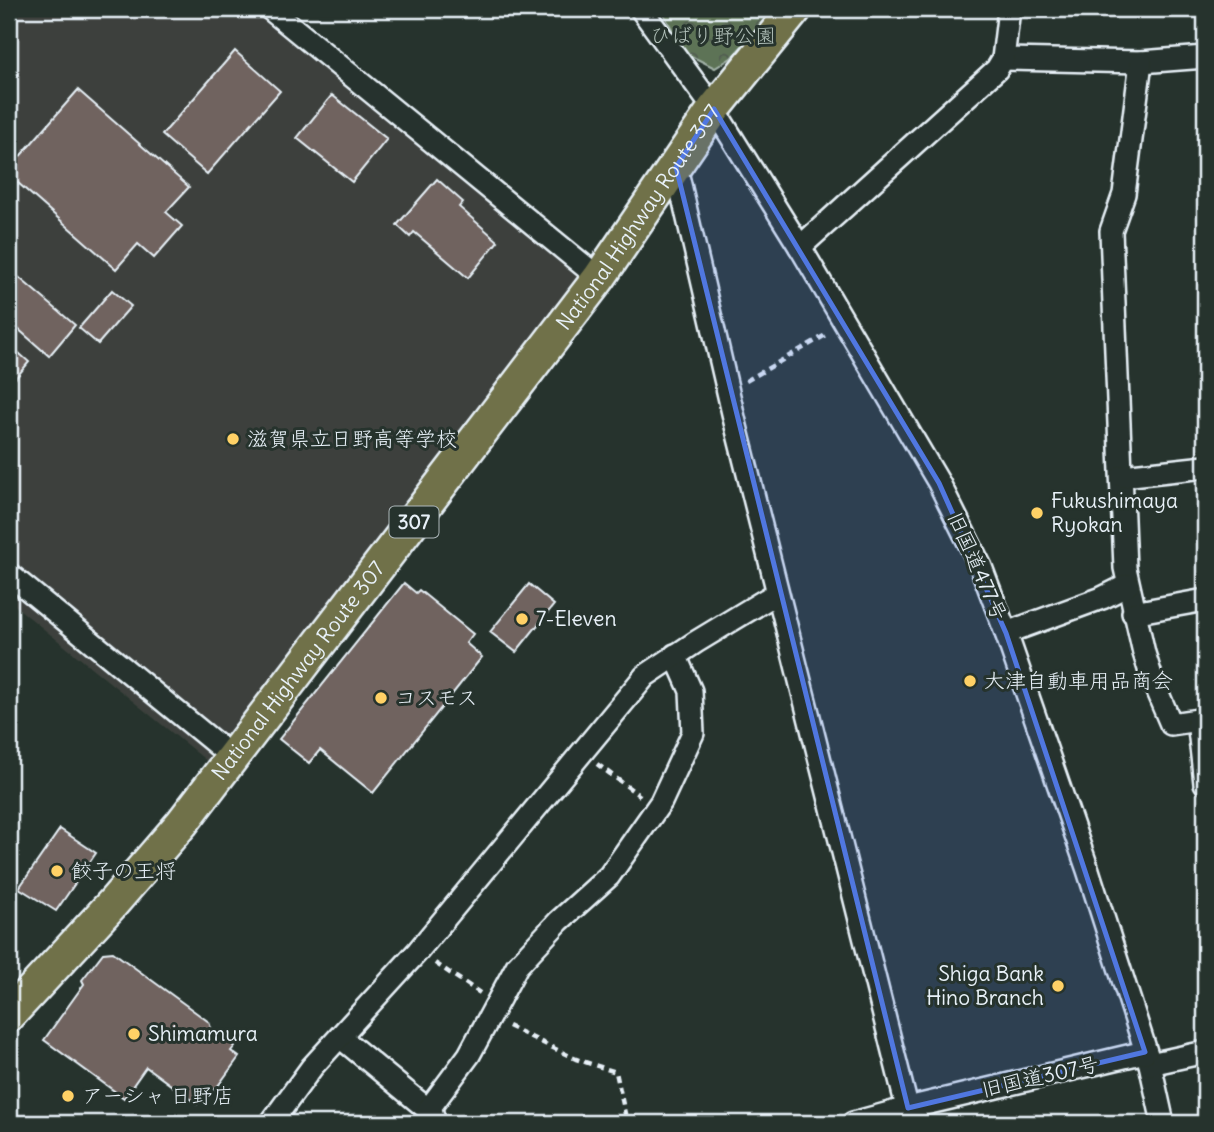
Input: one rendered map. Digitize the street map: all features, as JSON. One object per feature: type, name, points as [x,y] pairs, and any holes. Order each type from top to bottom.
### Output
[{"type":"highway","name":"National Highway Route 307","points":[[9,1015],[112,904],[182,823],[599,278],[714,109],[795,9]]},
{"type":"street","points":[[270,9],[599,278]]},
{"type":"street","name":"旧国道477号","points":[[641,9],[714,109],[800,247],[939,482],[981,567],[1088,870],[1147,1058]]},
{"type":"street","points":[[800,247],[997,69],[1003,59],[1009,9]]},
{"type":"street","points":[[1003,59],[1141,62],[1205,57]]},
{"type":"street","points":[[1141,62],[1124,194],[1111,231],[1124,557],[1133,613],[1153,682],[1171,724],[1202,720],[1205,783]]},
{"type":"street","points":[[676,167],[777,593],[909,1116]]},
{"type":"street","points":[[1122,476],[1205,467]]},
{"type":"street","points":[[9,574],[232,757]]},
{"type":"street","points":[[1006,633],[1102,598],[1128,585]]},
{"type":"street","points":[[271,1123],[312,1067],[418,951],[645,676],[777,593]]},
{"type":"street","points":[[1133,613],[1205,600]]},
{"type":"street","points":[[340,1037],[431,1117],[517,966],[559,921],[609,876],[661,802],[693,733],[691,691],[675,655]]},
{"type":"street","name":"旧国道307号","points":[[853,1123],[909,1116],[1147,1058],[1205,1052]]},
{"type":"street","points":[[1147,1058],[1163,1123]]},
{"type":"path","points":[[728,392],[845,324]]},
{"type":"path","points":[[583,753],[636,794],[653,803],[661,802]]},
{"type":"path","points":[[418,951],[492,1009],[576,1059],[616,1072],[627,1123]]},
{"type":"highlighted area","points":[[714,109],[939,483],[1006,633],[1145,1052],[908,1108],[676,167]]},
{"type":"shaded area","name":"滋賀県立日野高等学校","points":[[9,9],[252,9],[582,278],[208,762],[9,601]]},
{"type":"green space","name":"ひばり野公園","points":[[661,9],[776,9],[731,58],[715,68],[685,53]]},
{"type":"building","points":[[235,51],[280,91],[207,174],[162,135]]},
{"type":"building","points":[[78,90],[189,187],[166,212],[182,226],[154,258],[138,244],[116,269],[9,175],[9,169]]},
{"type":"building","points":[[332,95],[387,139],[352,182],[297,138]]},
{"type":"building","points":[[437,179],[463,202],[459,207],[498,241],[468,278],[414,232],[410,237],[397,225]]},
{"type":"building","points":[[9,269],[75,325],[49,356],[9,321]]},
{"type":"building","points":[[112,290],[131,306],[98,344],[79,328]]},
{"type":"building","points":[[11,346],[29,362],[9,386],[9,348]]},
{"type":"building","name":"コスモス","points":[[404,583],[416,593],[419,590],[473,634],[466,643],[482,657],[373,793],[320,750],[309,763],[279,739]]},
{"type":"building","name":"7-Eleven","points":[[529,584],[554,605],[516,652],[490,632]]},
{"type":"building","name":"餃子の王将","points":[[60,829],[96,853],[56,911],[19,888]]},
{"type":"building","name":"Shimamura","points":[[113,952],[209,1022],[211,1028],[235,1046],[231,1051],[239,1057],[215,1090],[210,1086],[197,1104],[146,1067],[124,1098],[44,1040],[84,984],[82,980],[103,953]]},
{"type":"place","name":"滋賀県立日野高等学校","points":[[233,439]]},
{"type":"place","name":"Fukushimaya Ryokan","points":[[1037,513]]},
{"type":"place","name":"7-Eleven","points":[[522,619]]},
{"type":"place","name":"大津自動車用品商会","points":[[970,681]]},
{"type":"place","name":"コスモス","points":[[381,698]]},
{"type":"place","name":"餃子の王将","points":[[57,871]]},
{"type":"place","name":"Shiga Bank Hino Branch","points":[[1058,986]]},
{"type":"place","name":"Shimamura","points":[[134,1034]]},
{"type":"place","name":"アーシャ 日野店","points":[[68,1096]]}]
